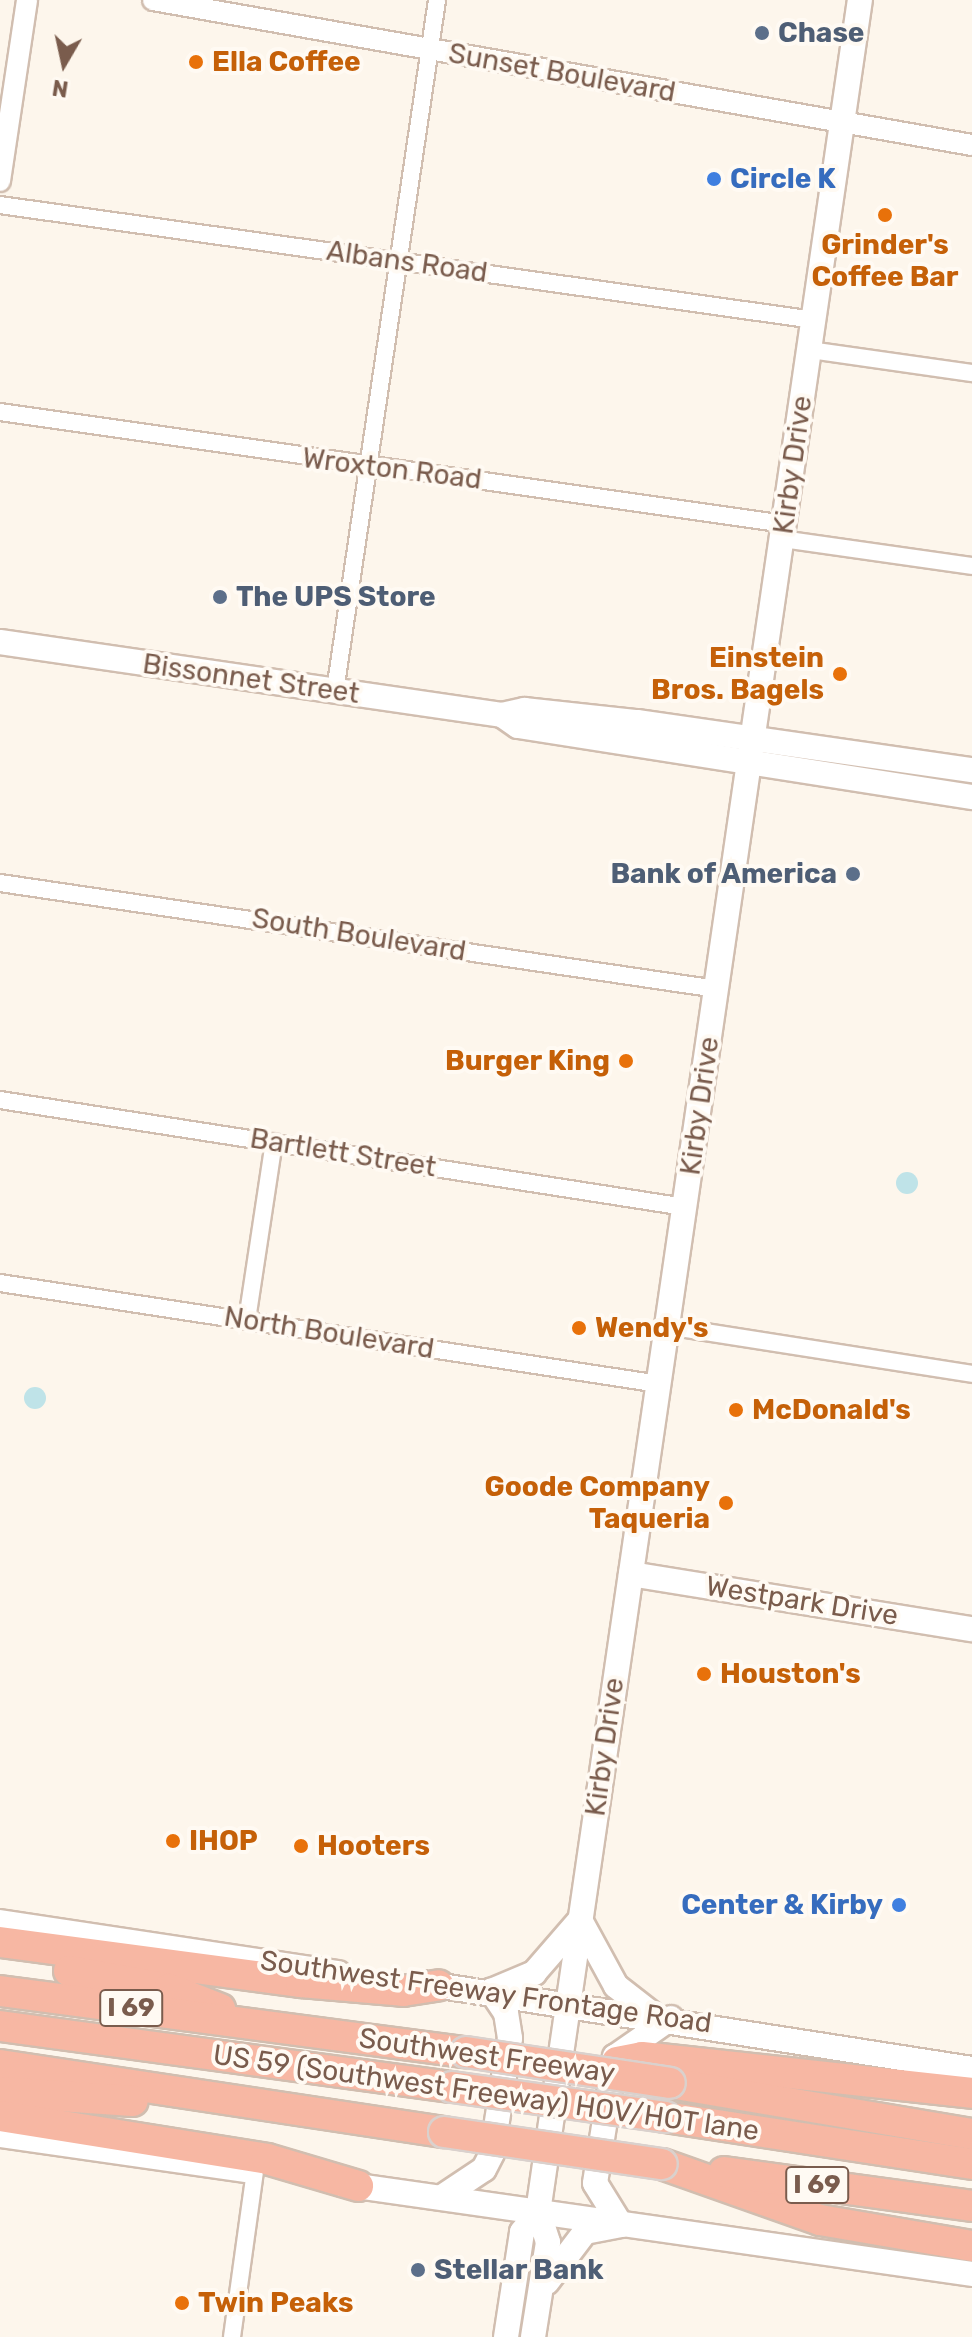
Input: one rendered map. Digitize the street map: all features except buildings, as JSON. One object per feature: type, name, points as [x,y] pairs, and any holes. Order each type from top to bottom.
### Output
[{"type":"highway","points":[[0,1942],[301,1982],[403,1991],[439,1985]]},
{"type":"highway","points":[[0,1959],[169,1989],[263,2025]]},
{"type":"highway","name":"Southwest Freeway","points":[[0,1991],[455,2050],[582,2070],[671,2072],[972,2134]]},
{"type":"highway","name":"US 59 (Southwest Freeway) HOV/HOT lane","points":[[0,2026],[665,2117],[972,2164]]},
{"type":"highway","name":"I 69","points":[[0,2065],[662,2164],[972,2206]]},
{"type":"highway","points":[[671,2072],[972,2093]]},
{"type":"highway","points":[[0,2092],[249,2103]]},
{"type":"highway","points":[[0,2116],[267,2159],[358,2186]]},
{"type":"highway","points":[[662,2164],[820,2220],[972,2246]]},
{"type":"main road","name":"Kirby Drive","points":[[533,2337],[548,2242],[538,2212],[860,0]]},
{"type":"main road","name":"Bissonnet Street","points":[[0,642],[502,715],[524,710],[750,751],[972,797]]},
{"type":"main road","name":"Bissonnet Street","points":[[750,751],[972,770]]},
{"type":"main road","name":"Westpark Drive","points":[[631,1574],[972,1629]]},
{"type":"main road","points":[[442,2197],[484,2169],[492,2153],[510,2038],[506,2013],[491,1991],[534,1973],[580,1920],[616,1986],[662,2017],[615,2057],[595,2183],[621,2225]]},
{"type":"main road","name":"Southwest Freeway Frontage Road","points":[[0,1922],[568,2001],[972,2069]]},
{"type":"main road","points":[[0,2135],[972,2274]]},
{"type":"main road","name":"Kirby Drive","points":[[506,2337],[522,2232],[538,2212]]},
{"type":"main road","points":[[538,2302],[571,2244],[585,2232],[621,2225]]},
{"type":"street","points":[[0,181],[27,0]]},
{"type":"street","name":"Sunset Boulevard","points":[[153,0],[972,145]]},
{"type":"street","points":[[335,691],[437,0]]},
{"type":"street","name":"Albans Road","points":[[0,205],[814,320]]},
{"type":"street","points":[[810,350],[972,373]]},
{"type":"street","name":"Wroxton Road","points":[[0,412],[784,532],[972,566]]},
{"type":"street","name":"South Boulevard","points":[[0,883],[717,989]]},
{"type":"street","name":"Bartlett Street","points":[[0,1100],[685,1207]]},
{"type":"street","points":[[247,1320],[274,1142]]},
{"type":"street","name":"North Boulevard","points":[[0,1283],[659,1384]]},
{"type":"street","points":[[667,1326],[972,1374]]},
{"type":"street","points":[[232,2337],[255,2172]]},
{"type":"water","points":[[907,1172],[915,1175],[918,1183],[915,1191],[907,1194],[899,1191],[896,1183],[899,1175]]},
{"type":"water","points":[[35,1387],[43,1390],[46,1398],[43,1406],[35,1409],[27,1406],[24,1398],[27,1390]]},
{"type":"place","name":"Chase","points":[[762,33]]},
{"type":"place","name":"Ella Coffee","points":[[196,62]]},
{"type":"place","name":"Circle K","points":[[714,179]]},
{"type":"place","name":"Grinder's Coffee Bar","points":[[885,215]]},
{"type":"place","name":"The UPS Store","points":[[220,597]]},
{"type":"place","name":"Einstein Bros. Bagels","points":[[840,674]]},
{"type":"place","name":"Bank of America","points":[[853,874]]},
{"type":"place","name":"Burger King","points":[[626,1061]]},
{"type":"place","name":"Wendy's","points":[[579,1328]]},
{"type":"place","name":"McDonald's","points":[[736,1410]]},
{"type":"place","name":"Goode Company Taqueria","points":[[726,1503]]},
{"type":"place","name":"Houston's","points":[[704,1674]]},
{"type":"place","name":"IHOP","points":[[173,1841]]},
{"type":"place","name":"Hooters","points":[[301,1846]]},
{"type":"place","name":"Center & Kirby","points":[[899,1905]]},
{"type":"place","name":"Stellar Bank","points":[[418,2270]]},
{"type":"place","name":"Twin Peaks","points":[[182,2303]]}]
